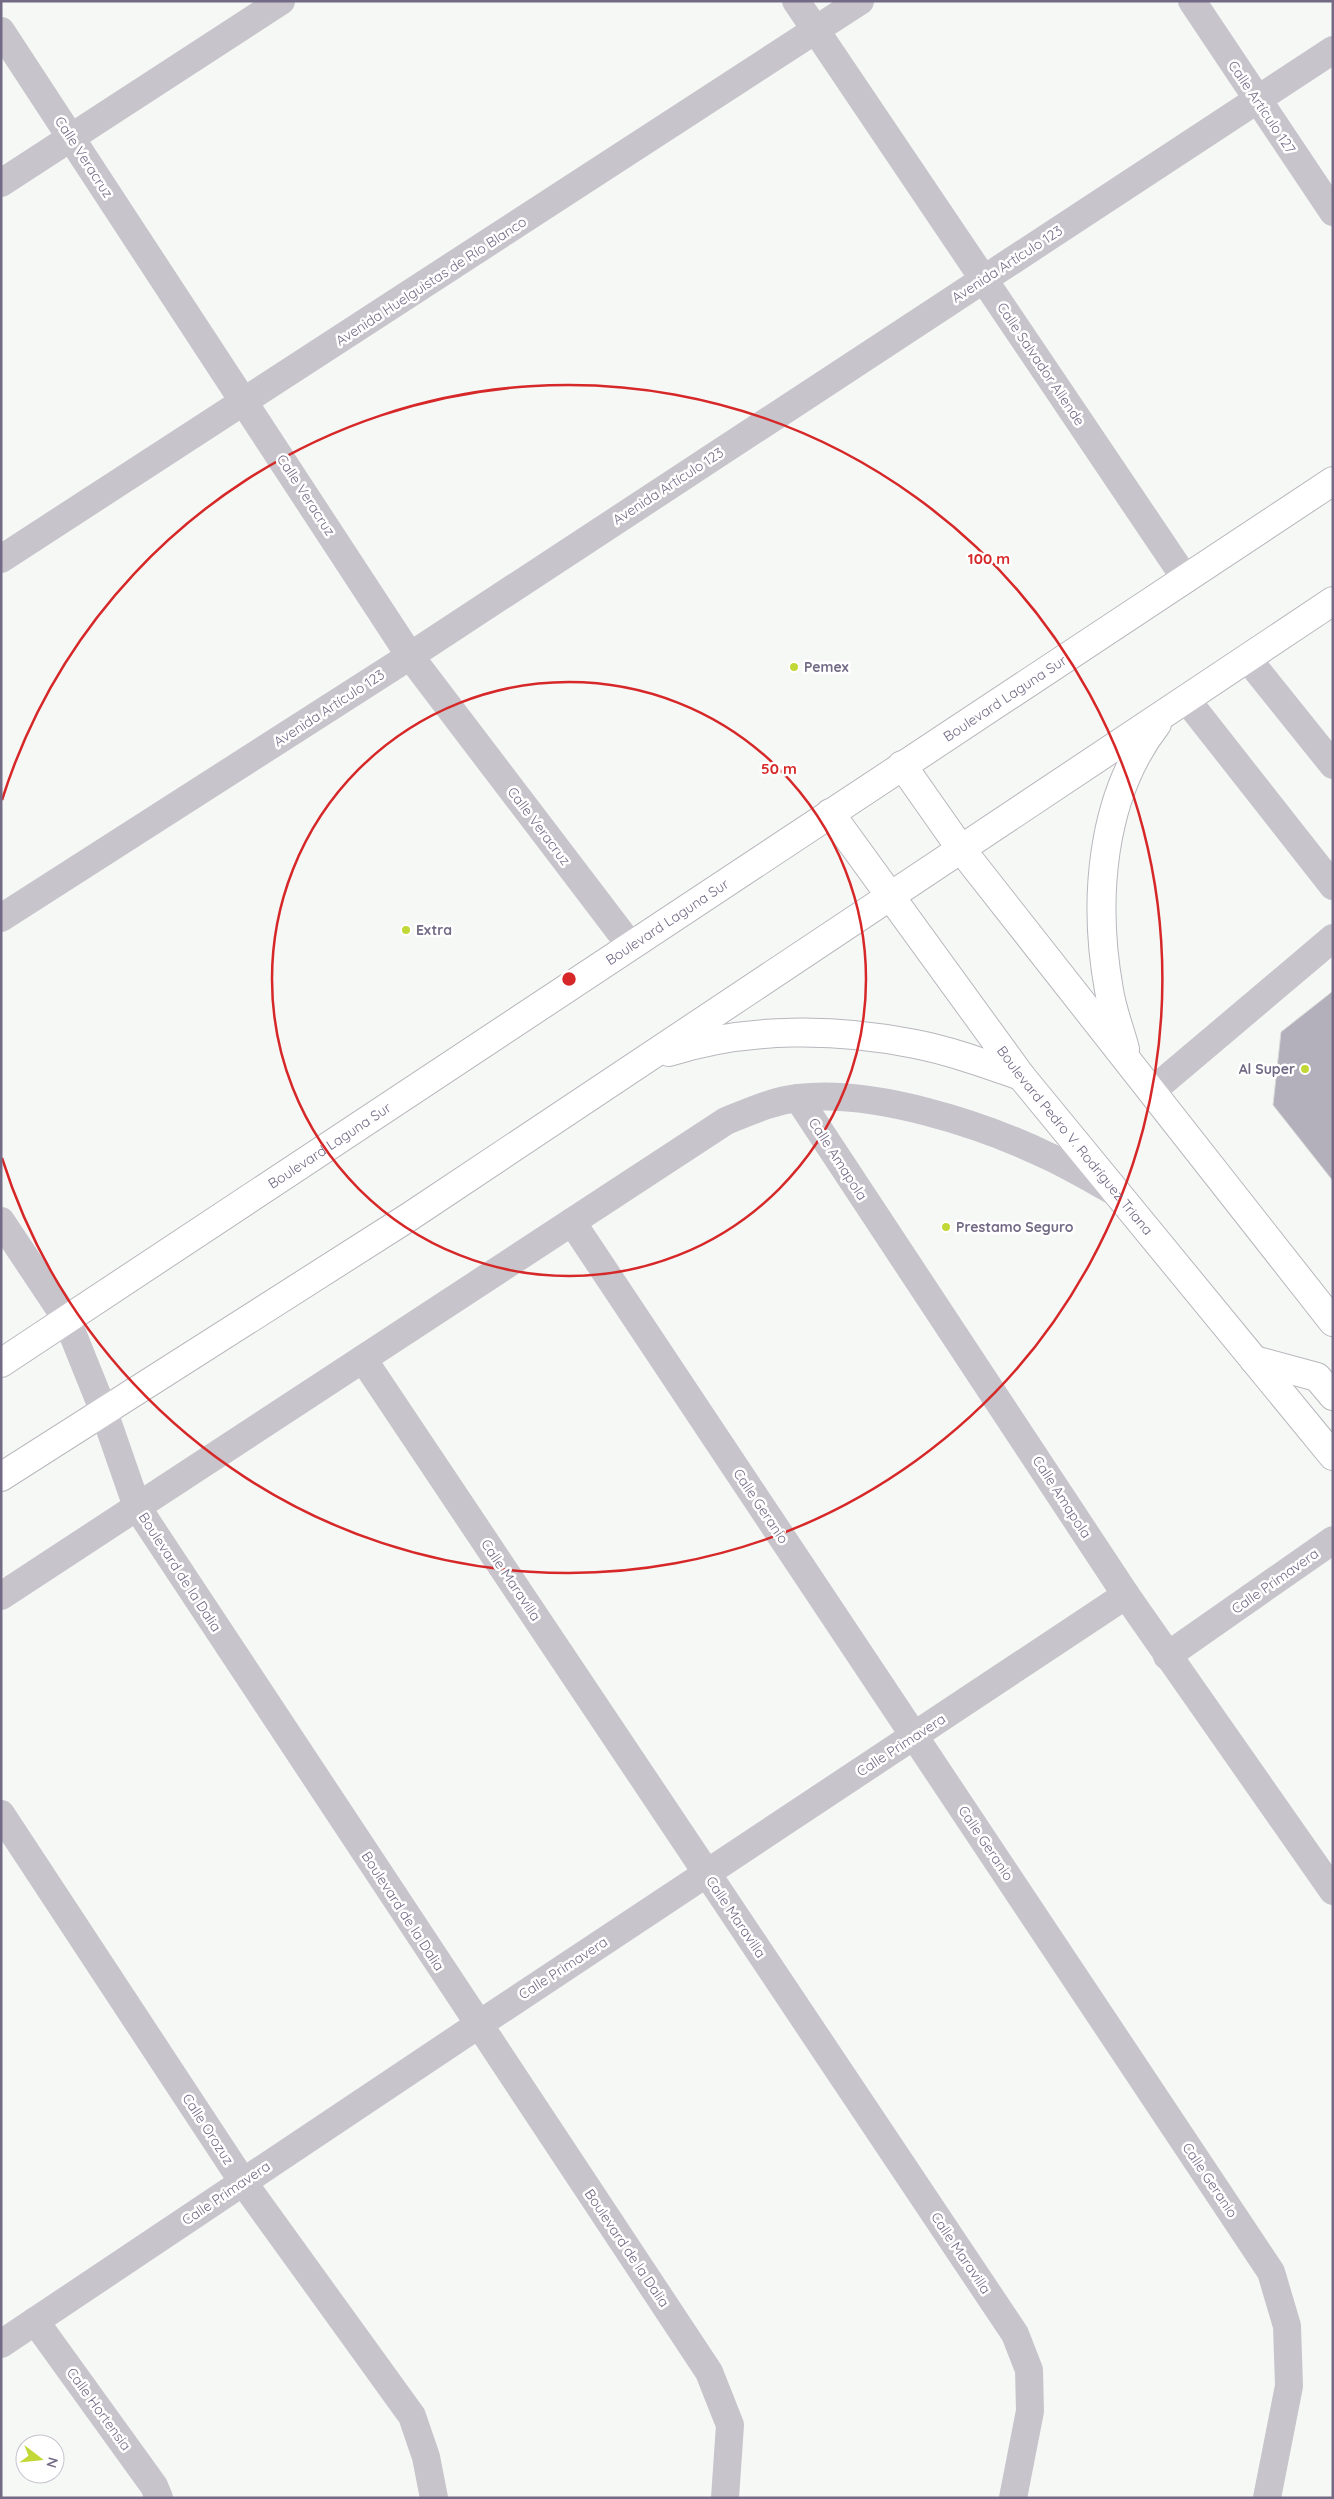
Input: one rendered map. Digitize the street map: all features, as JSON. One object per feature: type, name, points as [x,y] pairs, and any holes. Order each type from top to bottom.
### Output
[{"type":"main road","name":"Boulevard Laguna Sur","points":[[1,1363],[1333,481]]},
{"type":"main road","points":[[1,1477],[409,1217],[1333,601]]},
{"type":"main road","points":[[1128,1060],[1108,982],[1101,910],[1105,848],[1126,776],[1142,743],[1177,704]]},
{"type":"main road","points":[[902,765],[961,849],[1333,1322]]},
{"type":"main road","name":"Boulevard Pedro V. Rodríguez Triana","points":[[830,813],[1021,1076],[1333,1456]]},
{"type":"main road","points":[[646,1059],[688,1046],[745,1036],[802,1033],[859,1035],[916,1044],[971,1058],[1021,1076]]},
{"type":"main road","points":[[1254,1360],[1316,1377],[1333,1396]]},
{"type":"street","points":[[1,183],[280,1]]},
{"type":"street","name":"Calle Salvador Allende","points":[[796,1],[1186,578]]},
{"type":"street","name":"Avenida Huelguistas de Río Blanco","points":[[1,559],[245,403],[860,1]]},
{"type":"street","name":"Calle Artículo 127","points":[[1192,1],[1333,212]]},
{"type":"street","name":"Calle Veracruz","points":[[1,31],[410,656],[630,945]]},
{"type":"street","name":"Avenida Artículo 123","points":[[1,918],[410,656],[1333,50]]},
{"type":"street","points":[[1248,658],[1333,765]]},
{"type":"street","points":[[1177,704],[1333,886]]},
{"type":"street","points":[[1152,1092],[1333,938]]},
{"type":"street","points":[[1,1596],[726,1122],[765,1105],[798,1098],[849,1097],[914,1108],[996,1135],[1050,1157],[1117,1193]]},
{"type":"street","name":"Calle Amapola","points":[[798,1098],[1126,1596],[1333,1891]]},
{"type":"street","name":"Boulevard de la Dalia","points":[[1,1221],[66,1320],[104,1412],[137,1507],[710,2372],[730,2425],[725,2498]]},
{"type":"street","name":"Calle Geranio","points":[[572,1222],[1271,2272],[1287,2326],[1289,2386],[1267,2498]]},
{"type":"street","name":"Calle Maravilla","points":[[363,1359],[1015,2334],[1029,2370],[1030,2411],[1013,2498]]},
{"type":"street","name":"Calle Primavera","points":[[1167,1656],[1333,1540]]},
{"type":"street","name":"Calle Primavera","points":[[1,2344],[478,2024],[1126,1596]]},
{"type":"street","name":"Calle Orozuz","points":[[1,1814],[243,2182],[412,2416],[426,2457],[434,2498]]},
{"type":"street","name":"Calle Hortensia","points":[[35,2321],[154,2486],[159,2498]]},
{"type":"building","name":"Al Super","points":[[1333,991],[1333,1181],[1273,1105],[1281,1032]]},
{"type":"place","name":"Pemex","points":[[794,667]]},
{"type":"place","name":"Extra","points":[[406,930]]},
{"type":"place","name":"Al Super","points":[[1305,1069]]},
{"type":"place","name":"Prestamo Seguro","points":[[946,1227]]}]
